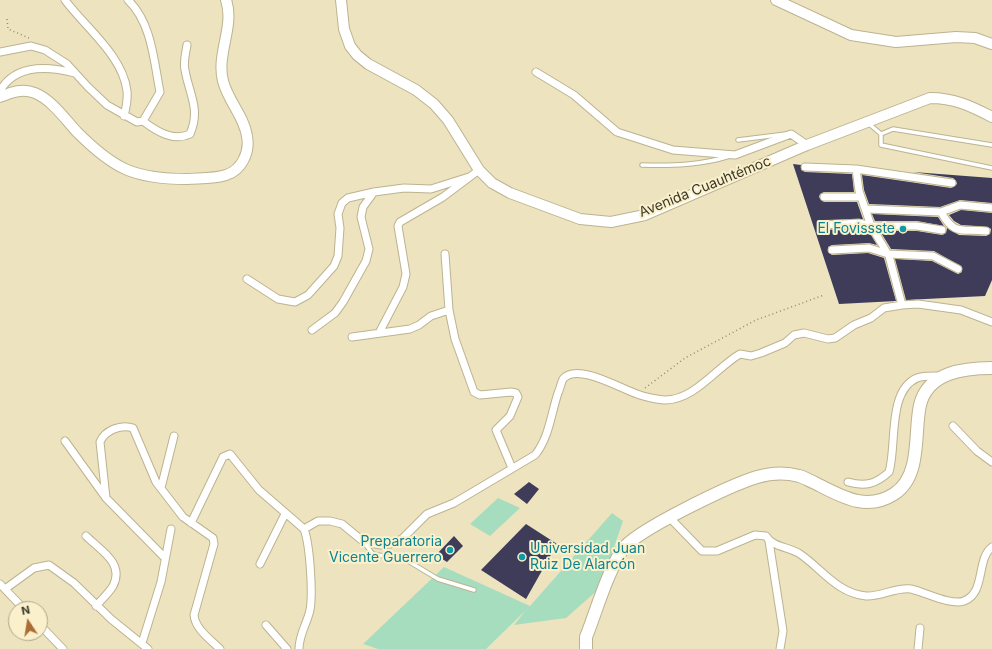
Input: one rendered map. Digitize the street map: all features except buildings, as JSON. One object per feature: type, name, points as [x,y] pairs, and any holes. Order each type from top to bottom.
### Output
[{"type":"main road","points":[[0,97],[13,92],[25,91],[44,98],[98,153],[110,162],[138,174],[158,179],[214,178],[228,175],[242,164],[248,151],[247,136],[241,118],[223,82],[221,66],[228,21],[226,0]]},
{"type":"main road","name":"Avenida Cuauhtémoc","points":[[341,0],[344,29],[350,46],[357,55],[368,64],[416,90],[434,104],[448,120],[479,170],[492,183],[510,193],[580,219],[611,222],[645,214],[807,145],[930,98],[946,98],[966,103],[992,117]]},
{"type":"main road","points":[[776,0],[850,35],[896,42],[956,37],[975,38],[992,44]]},
{"type":"main road","points":[[586,649],[586,637],[614,566],[623,550],[634,538],[669,517],[740,484],[757,477],[778,473],[800,476],[845,499],[865,503],[877,501],[894,494],[905,485],[911,474],[917,448],[920,404],[928,389],[942,376],[962,369],[992,368]]},
{"type":"street","points":[[65,0],[92,30],[119,67],[127,90],[124,116]]},
{"type":"street","points":[[128,0],[135,7],[145,24],[160,92],[143,121]]},
{"type":"street","points":[[0,52],[31,46],[60,59],[107,104],[124,116],[137,122],[143,121],[160,134],[183,138],[190,134],[194,126],[195,104],[184,69],[187,45]]},
{"type":"street","points":[[0,91],[5,82],[28,69],[65,70],[75,73]]},
{"type":"street","points":[[536,72],[574,96],[617,132],[673,150],[735,155],[791,134],[807,145]]},
{"type":"street","points":[[805,167],[856,169],[952,183]]},
{"type":"street","points":[[856,169],[861,197],[871,226],[888,254],[902,305]]},
{"type":"street","points":[[379,333],[403,287],[406,274],[398,226],[400,222],[443,197],[479,170]]},
{"type":"street","points":[[247,279],[278,299],[295,302],[308,295],[334,266],[338,256],[340,228],[338,214],[342,202],[348,198],[374,192],[404,188],[431,189],[470,177]]},
{"type":"street","points":[[312,330],[339,308],[366,261],[369,249],[361,217],[363,207],[374,192]]},
{"type":"street","points":[[824,197],[861,197]]},
{"type":"street","points":[[866,209],[941,212],[960,205],[992,208]]},
{"type":"street","points":[[941,212],[947,224],[957,231],[986,231]]},
{"type":"street","points":[[825,225],[859,223],[871,226],[917,226],[942,230]]},
{"type":"street","points":[[832,250],[869,248],[888,254],[933,256],[958,269]]},
{"type":"street","points":[[445,254],[449,310],[455,339],[474,392],[480,395],[511,392],[516,393],[518,397],[510,416],[496,430],[512,468]]},
{"type":"street","points":[[304,529],[318,521],[330,521],[342,524],[364,542],[381,545],[402,539],[427,514],[454,503],[512,468],[526,462],[543,445],[552,409],[563,379],[570,374],[583,374],[637,394],[664,400],[679,397],[704,382],[740,354],[751,356],[761,353],[785,344],[794,335],[804,333],[828,339],[835,338],[871,318],[884,308],[918,304],[962,310],[992,322]]},
{"type":"street","points":[[352,338],[410,329],[419,325],[431,316],[449,310]]},
{"type":"street","points":[[848,482],[860,486],[869,485],[877,482],[889,472],[900,395],[908,383],[917,378],[925,376],[942,376]]},
{"type":"street","points":[[953,426],[977,451],[992,462]]},
{"type":"street","points":[[106,498],[100,442],[103,436],[121,427],[133,428],[151,473],[161,488],[183,517],[213,538],[214,544],[194,615],[198,627],[220,649]]},
{"type":"street","points":[[161,488],[174,436]]},
{"type":"street","points":[[65,441],[106,498],[165,558]]},
{"type":"street","points":[[192,523],[223,457],[230,454],[258,490],[304,529],[308,539],[311,596],[310,611],[303,626],[299,649]]},
{"type":"street","points":[[260,564],[285,514]]},
{"type":"street","points":[[669,517],[702,551],[717,551],[755,535],[766,536],[769,541],[783,631],[780,649]]},
{"type":"street","points":[[142,643],[161,582],[171,529]]},
{"type":"street","points":[[86,536],[112,560],[116,568],[113,586],[96,606]]},
{"type":"street","points":[[769,541],[800,554],[825,576],[856,594],[868,596],[904,589],[927,594],[954,603],[964,602],[977,588],[985,555],[992,547]]},
{"type":"street","points":[[16,601],[2,586],[34,568],[50,565],[74,583],[96,606],[148,649]]},
{"type":"street","points":[[266,625],[287,649]]},
{"type":"street","points":[[918,649],[920,628]]},
{"type":"street","points":[[48,633],[63,649]]},
{"type":"lane","points":[[867,122],[881,134],[881,145],[992,168]]},
{"type":"lane","points":[[881,134],[893,129],[992,145]]},
{"type":"lane","points":[[738,140],[791,134]]},
{"type":"lane","points":[[642,165],[667,166],[707,163],[735,155]]},
{"type":"lane","points":[[364,542],[374,554],[408,561],[438,579],[474,590]]},
{"type":"path","points":[[7,19],[8,29],[28,36]]},
{"type":"path","points":[[637,394],[685,358],[756,320],[824,295]]},
{"type":"green space","points":[[498,498],[520,508],[490,536],[470,524]]},
{"type":"green space","points":[[612,513],[623,521],[600,588],[566,618],[514,625],[525,611],[486,649],[378,649],[363,644],[444,567],[530,606]]},
{"type":"place","name":"El Fovissste","points":[[903,229]]},
{"type":"place","name":"Preparatoria Vicente Guerrero","points":[[450,550]]},
{"type":"place","name":"Universidad Juan Ruiz De Alarcón","points":[[522,557]]}]
